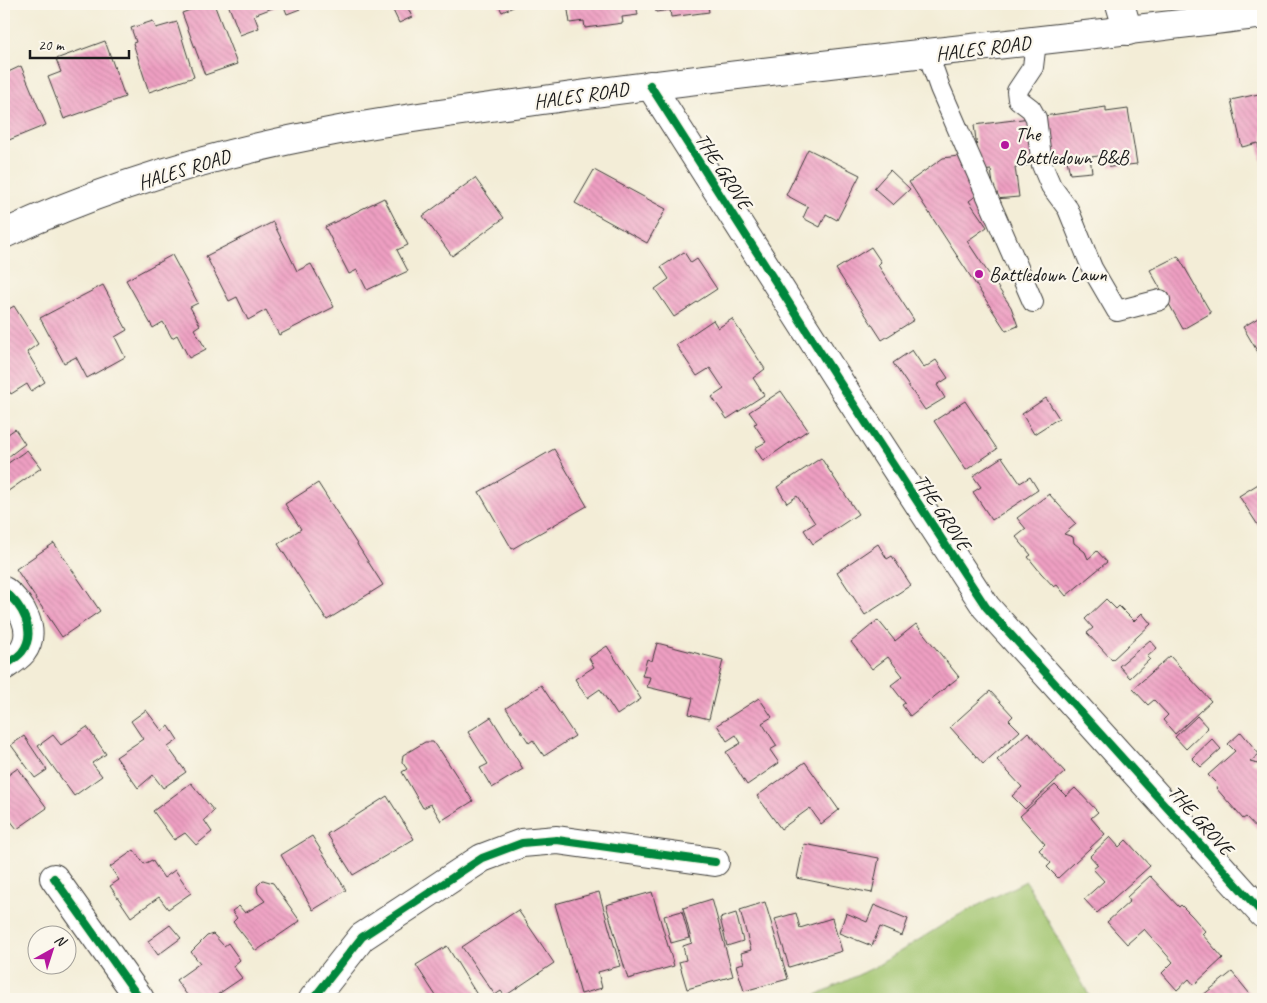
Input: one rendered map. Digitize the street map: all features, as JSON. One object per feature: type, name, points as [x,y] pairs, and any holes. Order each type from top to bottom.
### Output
[{"type":"street","points":[[1120,4],[1128,32]]},
{"type":"street","name":"HALES ROAD","points":[[4,234],[76,204],[154,177],[268,145],[391,122],[650,85],[1128,32],[1263,14]]},
{"type":"street","name":"THE GROVE","points":[[650,85],[849,397],[986,607],[1263,914]]},
{"type":"street","points":[[4,591],[28,622],[29,630],[22,653],[4,666]]},
{"type":"street","points":[[313,999],[362,937],[482,858],[502,849],[522,843],[557,840],[715,862]]},
{"type":"street","points":[[54,878],[140,999]]},
{"type":"lane","points":[[1036,42],[1033,67],[1017,91],[1018,99],[1031,109],[1036,118],[1042,166],[1051,186],[1068,209],[1092,268],[1117,311],[1160,300]]},
{"type":"lane","points":[[928,54],[940,88],[1033,302]]},
{"type":"green space","points":[[1026,881],[1091,999],[808,999],[875,967],[957,916]]},
{"type":"building","points":[[206,4],[214,4],[237,64],[205,75],[182,13]]},
{"type":"building","points":[[228,4],[283,4],[254,15],[259,28],[240,35]]},
{"type":"building","points":[[283,4],[298,4],[300,9],[287,14]]},
{"type":"building","points":[[390,4],[414,4],[407,6],[412,17],[399,23]]},
{"type":"building","points":[[498,4],[520,4],[502,12]]},
{"type":"building","points":[[567,4],[636,4],[638,15],[622,17],[623,23],[585,28],[584,21],[570,23]]},
{"type":"building","points":[[655,4],[714,5],[708,6],[709,12],[671,17],[670,10],[656,12]]},
{"type":"building","points":[[153,21],[156,28],[177,22],[194,77],[149,92],[133,43],[136,42],[131,28]]},
{"type":"building","points":[[105,41],[125,97],[64,119],[48,77],[61,72],[56,59]]},
{"type":"building","points":[[21,66],[46,125],[4,142],[4,92],[10,89],[4,74]]},
{"type":"building","points":[[1263,93],[1262,165],[1258,143],[1242,147],[1231,100]]},
{"type":"building","points":[[1106,107],[1106,112],[1128,109],[1137,164],[1110,167],[1108,155],[1090,157],[1092,172],[1070,174],[1067,160],[1050,162],[1044,116]]},
{"type":"building","name":"The Battledown B&B","points":[[1030,118],[1036,164],[1015,167],[1019,197],[995,199],[991,170],[980,171],[974,125]]},
{"type":"building","points":[[808,149],[860,175],[837,220],[826,214],[820,227],[803,218],[808,207],[786,195]]},
{"type":"building","name":"Battledown Lawn","points":[[958,156],[977,195],[969,201],[987,227],[967,241],[1011,307],[1018,326],[1006,331],[909,182],[943,158]]},
{"type":"building","points":[[594,170],[666,209],[647,243],[575,203]]},
{"type":"building","points":[[890,170],[910,189],[893,205],[874,188]]},
{"type":"building","points":[[475,178],[504,218],[452,256],[423,216]]},
{"type":"building","points":[[384,198],[408,245],[397,250],[408,271],[367,290],[357,270],[349,274],[325,227]]},
{"type":"building","points":[[273,222],[297,271],[311,264],[334,307],[279,335],[266,310],[248,320],[237,297],[229,301],[206,256]]},
{"type":"building","points":[[871,247],[881,262],[878,265],[914,320],[882,340],[836,269]]},
{"type":"building","points":[[684,252],[691,263],[697,259],[717,289],[674,317],[655,289],[669,279],[661,267]]},
{"type":"building","points":[[172,255],[198,303],[190,307],[200,325],[194,329],[206,349],[189,358],[177,335],[172,338],[163,322],[153,328],[126,280]]},
{"type":"building","points":[[1178,256],[1211,313],[1183,329],[1150,270]]},
{"type":"building","points":[[103,285],[127,330],[115,337],[125,357],[87,378],[76,357],[64,363],[40,318]]},
{"type":"building","points":[[14,306],[38,344],[27,352],[45,382],[31,391],[27,384],[11,394],[7,388],[4,391],[4,312]]},
{"type":"building","points":[[1263,315],[1263,361],[1243,327]]},
{"type":"building","points":[[732,319],[765,369],[753,378],[764,395],[727,419],[712,397],[724,389],[710,368],[697,376],[676,345],[713,320],[718,328]]},
{"type":"building","points":[[912,350],[924,368],[936,360],[948,378],[937,385],[945,398],[925,410],[893,363]]},
{"type":"building","points":[[781,391],[808,430],[763,461],[755,448],[766,442],[754,424],[757,423],[749,412]]},
{"type":"building","points":[[1046,398],[1059,418],[1034,434],[1022,414]]},
{"type":"building","points":[[965,401],[997,449],[966,470],[934,421]]},
{"type":"building","points":[[15,429],[25,444],[4,460],[4,437]]},
{"type":"building","points":[[554,449],[587,506],[512,549],[479,492]]},
{"type":"building","points":[[27,450],[41,468],[4,494],[4,466]]},
{"type":"building","points":[[1002,457],[1020,483],[1030,477],[1038,490],[992,520],[973,492],[981,487],[973,476]]},
{"type":"building","points":[[821,458],[858,514],[813,544],[804,530],[815,523],[797,496],[787,503],[777,487]]},
{"type":"building","points":[[1263,481],[1263,533],[1239,496]]},
{"type":"building","points":[[318,483],[383,585],[327,620],[278,544],[301,529],[285,504]]},
{"type":"building","points":[[1049,494],[1076,524],[1064,534],[1073,537],[1074,543],[1085,552],[1088,559],[1097,551],[1107,562],[1066,596],[1057,585],[1054,587],[1041,573],[1028,557],[1031,555],[1016,537],[1026,529],[1017,518]]},
{"type":"building","points":[[54,543],[100,611],[62,637],[16,569]]},
{"type":"building","points":[[878,544],[887,559],[892,556],[911,585],[865,615],[837,572]]},
{"type":"building","points":[[1106,599],[1116,609],[1119,606],[1134,621],[1142,613],[1151,624],[1112,660],[1087,633],[1093,628],[1085,619]]},
{"type":"building","points":[[878,620],[895,641],[916,624],[959,677],[910,716],[902,705],[905,703],[891,685],[903,676],[888,657],[872,669],[851,642]]},
{"type":"building","points":[[1150,640],[1157,648],[1147,657],[1150,659],[1130,678],[1119,666]]},
{"type":"building","points":[[657,643],[723,660],[709,719],[689,714],[693,698],[647,687],[650,677],[642,676],[647,659],[652,661]]},
{"type":"building","points":[[607,646],[641,699],[617,715],[600,689],[587,698],[575,679],[594,667],[589,658]]},
{"type":"building","points":[[1170,656],[1211,701],[1175,734],[1163,720],[1168,715],[1154,700],[1148,705],[1133,689]]},
{"type":"building","points":[[541,685],[575,736],[544,756],[533,740],[529,743],[506,708]]},
{"type":"building","points":[[990,691],[1013,716],[1009,720],[1020,731],[983,764],[950,727]]},
{"type":"building","points":[[759,698],[772,717],[762,723],[777,746],[770,750],[779,763],[747,785],[726,752],[741,743],[736,735],[727,741],[717,725]]},
{"type":"building","points":[[146,710],[162,731],[169,726],[178,740],[168,747],[186,772],[163,788],[153,775],[138,788],[116,757],[143,739],[131,721]]},
{"type":"building","points":[[1197,716],[1208,728],[1186,749],[1175,737]]},
{"type":"building","points":[[491,717],[523,769],[492,788],[480,768],[488,764],[468,732]]},
{"type":"building","points":[[87,727],[106,754],[92,763],[102,776],[74,796],[38,746],[53,735],[61,745]]},
{"type":"building","points":[[1028,732],[1065,772],[1025,809],[1012,796],[1022,787],[997,760]]},
{"type":"building","points":[[1241,732],[1259,754],[1250,762],[1258,764],[1263,775],[1263,835],[1246,817],[1243,819],[1216,788],[1218,785],[1208,775],[1235,751],[1228,744]]},
{"type":"building","points":[[24,736],[47,770],[35,778],[11,745]]},
{"type":"building","points":[[1212,739],[1221,749],[1201,767],[1192,758]]},
{"type":"building","points":[[425,742],[433,742],[440,750],[473,801],[441,821],[431,804],[423,808],[402,772],[407,769],[402,762],[403,755]]},
{"type":"building","points":[[805,762],[839,810],[821,824],[810,808],[781,829],[757,796]]},
{"type":"building","points":[[18,768],[47,808],[17,829],[6,815],[4,817],[4,778]]},
{"type":"building","points":[[191,783],[214,811],[204,820],[212,832],[196,845],[185,833],[174,840],[153,811]]},
{"type":"building","points":[[1055,785],[1066,796],[1075,788],[1098,812],[1091,818],[1105,834],[1058,878],[1047,867],[1051,863],[1039,850],[1045,844],[1020,816]]},
{"type":"building","points":[[387,796],[414,839],[353,875],[327,834]]},
{"type":"building","points":[[312,836],[346,890],[313,910],[281,855]]},
{"type":"building","points":[[1110,837],[1119,847],[1126,840],[1150,866],[1097,913],[1084,899],[1104,881],[1093,869],[1098,865],[1090,856]]},
{"type":"building","points":[[804,844],[879,858],[872,893],[797,878]]},
{"type":"building","points":[[134,850],[144,864],[152,860],[164,878],[175,870],[191,893],[168,909],[159,897],[131,917],[110,886],[119,880],[110,867]]},
{"type":"building","points":[[1150,876],[1179,907],[1181,905],[1192,916],[1205,931],[1202,934],[1223,958],[1194,985],[1189,979],[1177,990],[1162,973],[1173,962],[1144,929],[1127,944],[1107,922],[1130,901],[1127,897]]},
{"type":"building","points":[[263,880],[273,883],[300,921],[256,951],[233,922],[237,918],[232,911],[239,906],[245,913],[265,901],[258,893],[257,886]]},
{"type":"building","points":[[599,892],[620,966],[598,972],[602,988],[581,994],[555,904]]},
{"type":"building","points":[[652,892],[674,966],[628,979],[606,905]]},
{"type":"building","points":[[712,899],[733,976],[687,989],[679,962],[686,960],[683,946],[692,943],[683,908]]},
{"type":"building","points":[[765,902],[788,979],[744,991],[736,965],[744,963],[741,953],[751,950],[740,910]]},
{"type":"building","points":[[874,905],[908,919],[902,936],[880,927],[872,946],[839,933],[846,913],[867,922]]},
{"type":"building","points":[[518,910],[554,963],[505,996],[501,991],[495,995],[462,947]]},
{"type":"building","points":[[682,911],[689,938],[671,943],[664,916]]},
{"type":"building","points":[[736,913],[743,941],[727,946],[720,918]]},
{"type":"building","points":[[796,913],[800,928],[832,918],[842,951],[789,967],[775,919]]},
{"type":"building","points":[[170,925],[181,938],[158,955],[148,941]]},
{"type":"building","points":[[213,934],[224,946],[228,943],[240,960],[233,966],[242,978],[211,999],[190,999],[176,980],[200,963],[191,952],[207,936]]},
{"type":"building","points":[[447,946],[479,998],[438,999],[416,965]]},
{"type":"building","points":[[1232,972],[1254,999],[1198,999]]},
{"type":"cycle path","points":[[650,85],[849,397],[986,607],[1263,914]]},
{"type":"cycle path","points":[[4,591],[21,610],[28,627],[27,644],[16,658],[4,666]]},
{"type":"cycle path","points":[[313,999],[362,937],[482,858],[522,843],[557,840],[715,862]]},
{"type":"cycle path","points":[[54,878],[140,999]]},
{"type":"place","name":"The Battledown B&B","points":[[1005,145]]},
{"type":"place","name":"Battledown Lawn","points":[[979,274]]}]
